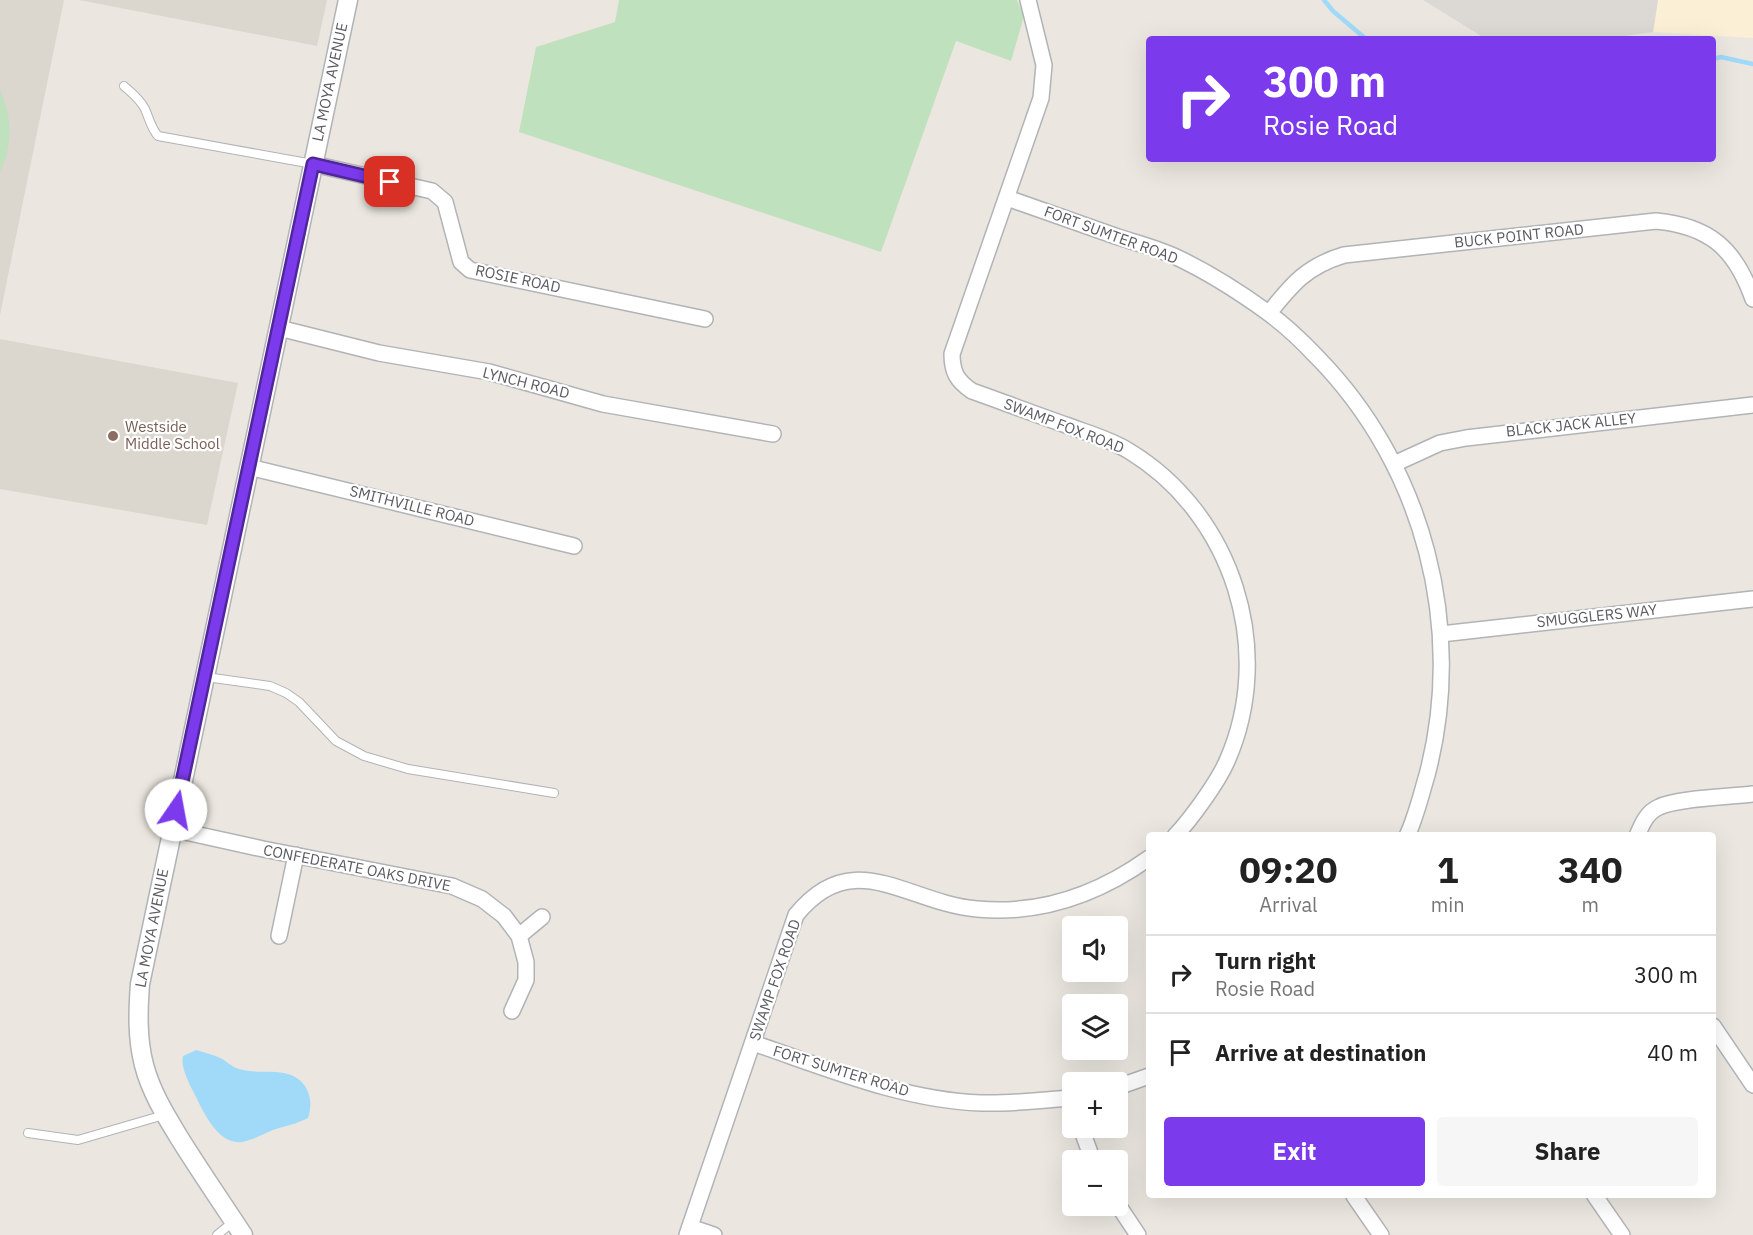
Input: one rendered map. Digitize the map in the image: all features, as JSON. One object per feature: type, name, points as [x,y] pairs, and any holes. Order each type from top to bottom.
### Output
[{"type":"street","name":"LA MOYA AVENUE","points":[[238,1228],[165,1115],[153,1091],[144,1066],[140,1043],[138,1014],[140,984],[348,0]]},
{"type":"street","name":"SWAMP FOX ROAD","points":[[1028,0],[1044,65],[1041,98],[952,354],[952,370],[960,383],[972,391],[1097,436],[1128,451],[1158,472],[1184,495],[1209,528],[1228,564],[1239,596],[1245,631],[1248,663],[1246,692],[1237,734],[1227,763],[1178,832]]},
{"type":"street","name":"ROSIE ROAD","points":[[313,164],[432,191],[446,202],[461,262],[470,270],[705,319]]},
{"type":"street","name":"FORT SUMTER ROAD","points":[[1007,198],[1173,255],[1231,287],[1269,312],[1306,345],[1333,373],[1361,408],[1394,464],[1417,516],[1429,554],[1441,634],[1442,675],[1439,719],[1425,784],[1408,832]]},
{"type":"street","name":"BUCK POINT ROAD","points":[[1269,312],[1294,281],[1325,261],[1344,255],[1656,220],[1697,229],[1718,242],[1734,259],[1746,279],[1753,299]]},
{"type":"street","name":"LYNCH ROAD","points":[[279,328],[379,353],[510,377],[614,406],[773,434]]},
{"type":"street","name":"BLACK JACK ALLEY","points":[[1394,464],[1440,443],[1482,435],[1753,405]]},
{"type":"street","name":"SMITHVILLE ROAD","points":[[249,467],[574,546]]},
{"type":"street","name":"SMUGGLERS WAY","points":[[1441,634],[1753,599]]},
{"type":"street","points":[[1638,832],[1645,818],[1659,807],[1674,803],[1753,794]]},
{"type":"street","name":"CONFEDERATE OAKS DRIVE","points":[[172,829],[452,886],[482,899],[504,916],[519,936],[526,962],[526,980],[512,1011]]},
{"type":"street","points":[[279,936],[296,855]]},
{"type":"street","name":"SWAMP FOX ROAD","points":[[688,1231],[796,915],[809,899],[828,886],[845,880],[865,879],[946,904],[978,909],[1046,907],[1076,898],[1127,874],[1146,860]]},
{"type":"street","points":[[519,936],[542,917]]},
{"type":"street","points":[[1716,1030],[1753,1084]]},
{"type":"street","name":"FORT SUMTER ROAD","points":[[753,1043],[878,1085],[939,1098],[981,1103],[1062,1099]]},
{"type":"street","points":[[1128,1083],[1146,1077]]},
{"type":"street","points":[[1355,1198],[1381,1235]]},
{"type":"street","points":[[1596,1198],[1622,1235]]},
{"type":"street","points":[[1125,1216],[1138,1235]]},
{"type":"street","points":[[688,1231],[714,1235]]},
{"type":"lane","points":[[124,86],[144,106],[153,130],[158,136],[313,164]]},
{"type":"lane","points":[[204,677],[250,682],[270,686],[286,693],[299,702],[336,741],[372,759],[408,769],[554,793]]},
{"type":"lane","points":[[28,1133],[78,1140],[165,1115]]},
{"type":"lane","points":[[217,1235],[238,1228]]},
{"type":"shaded area","points":[[0,0],[64,0],[0,315]]},
{"type":"shaded area","points":[[79,0],[327,0],[317,46]]},
{"type":"shaded area","points":[[1423,0],[1658,0],[1653,32],[1624,36],[1481,36]]},
{"type":"shaded area","points":[[1658,0],[1753,0],[1753,38],[1653,32]]},
{"type":"shaded area","name":"Westside Middle School","points":[[0,339],[238,383],[207,525],[0,489]]},
{"type":"green space","points":[[619,0],[1017,0],[1024,16],[1011,61],[956,41],[881,252],[519,132],[536,47],[615,22]]},
{"type":"green space","points":[[0,91],[9,121],[9,142],[0,172]]},
{"type":"water","points":[[196,1050],[218,1057],[239,1069],[283,1073],[299,1079],[310,1097],[308,1118],[242,1142],[233,1142],[226,1138],[207,1119],[184,1071],[183,1056]]},
{"type":"waterway","points":[[1324,0],[1333,11],[1362,36]]},
{"type":"waterway","points":[[1716,58],[1721,57],[1753,64]]},
{"type":"place","name":"Westside Middle School","points":[[113,436]]},
{"type":"route","points":[[176,810],[313,164],[390,182]]}]
